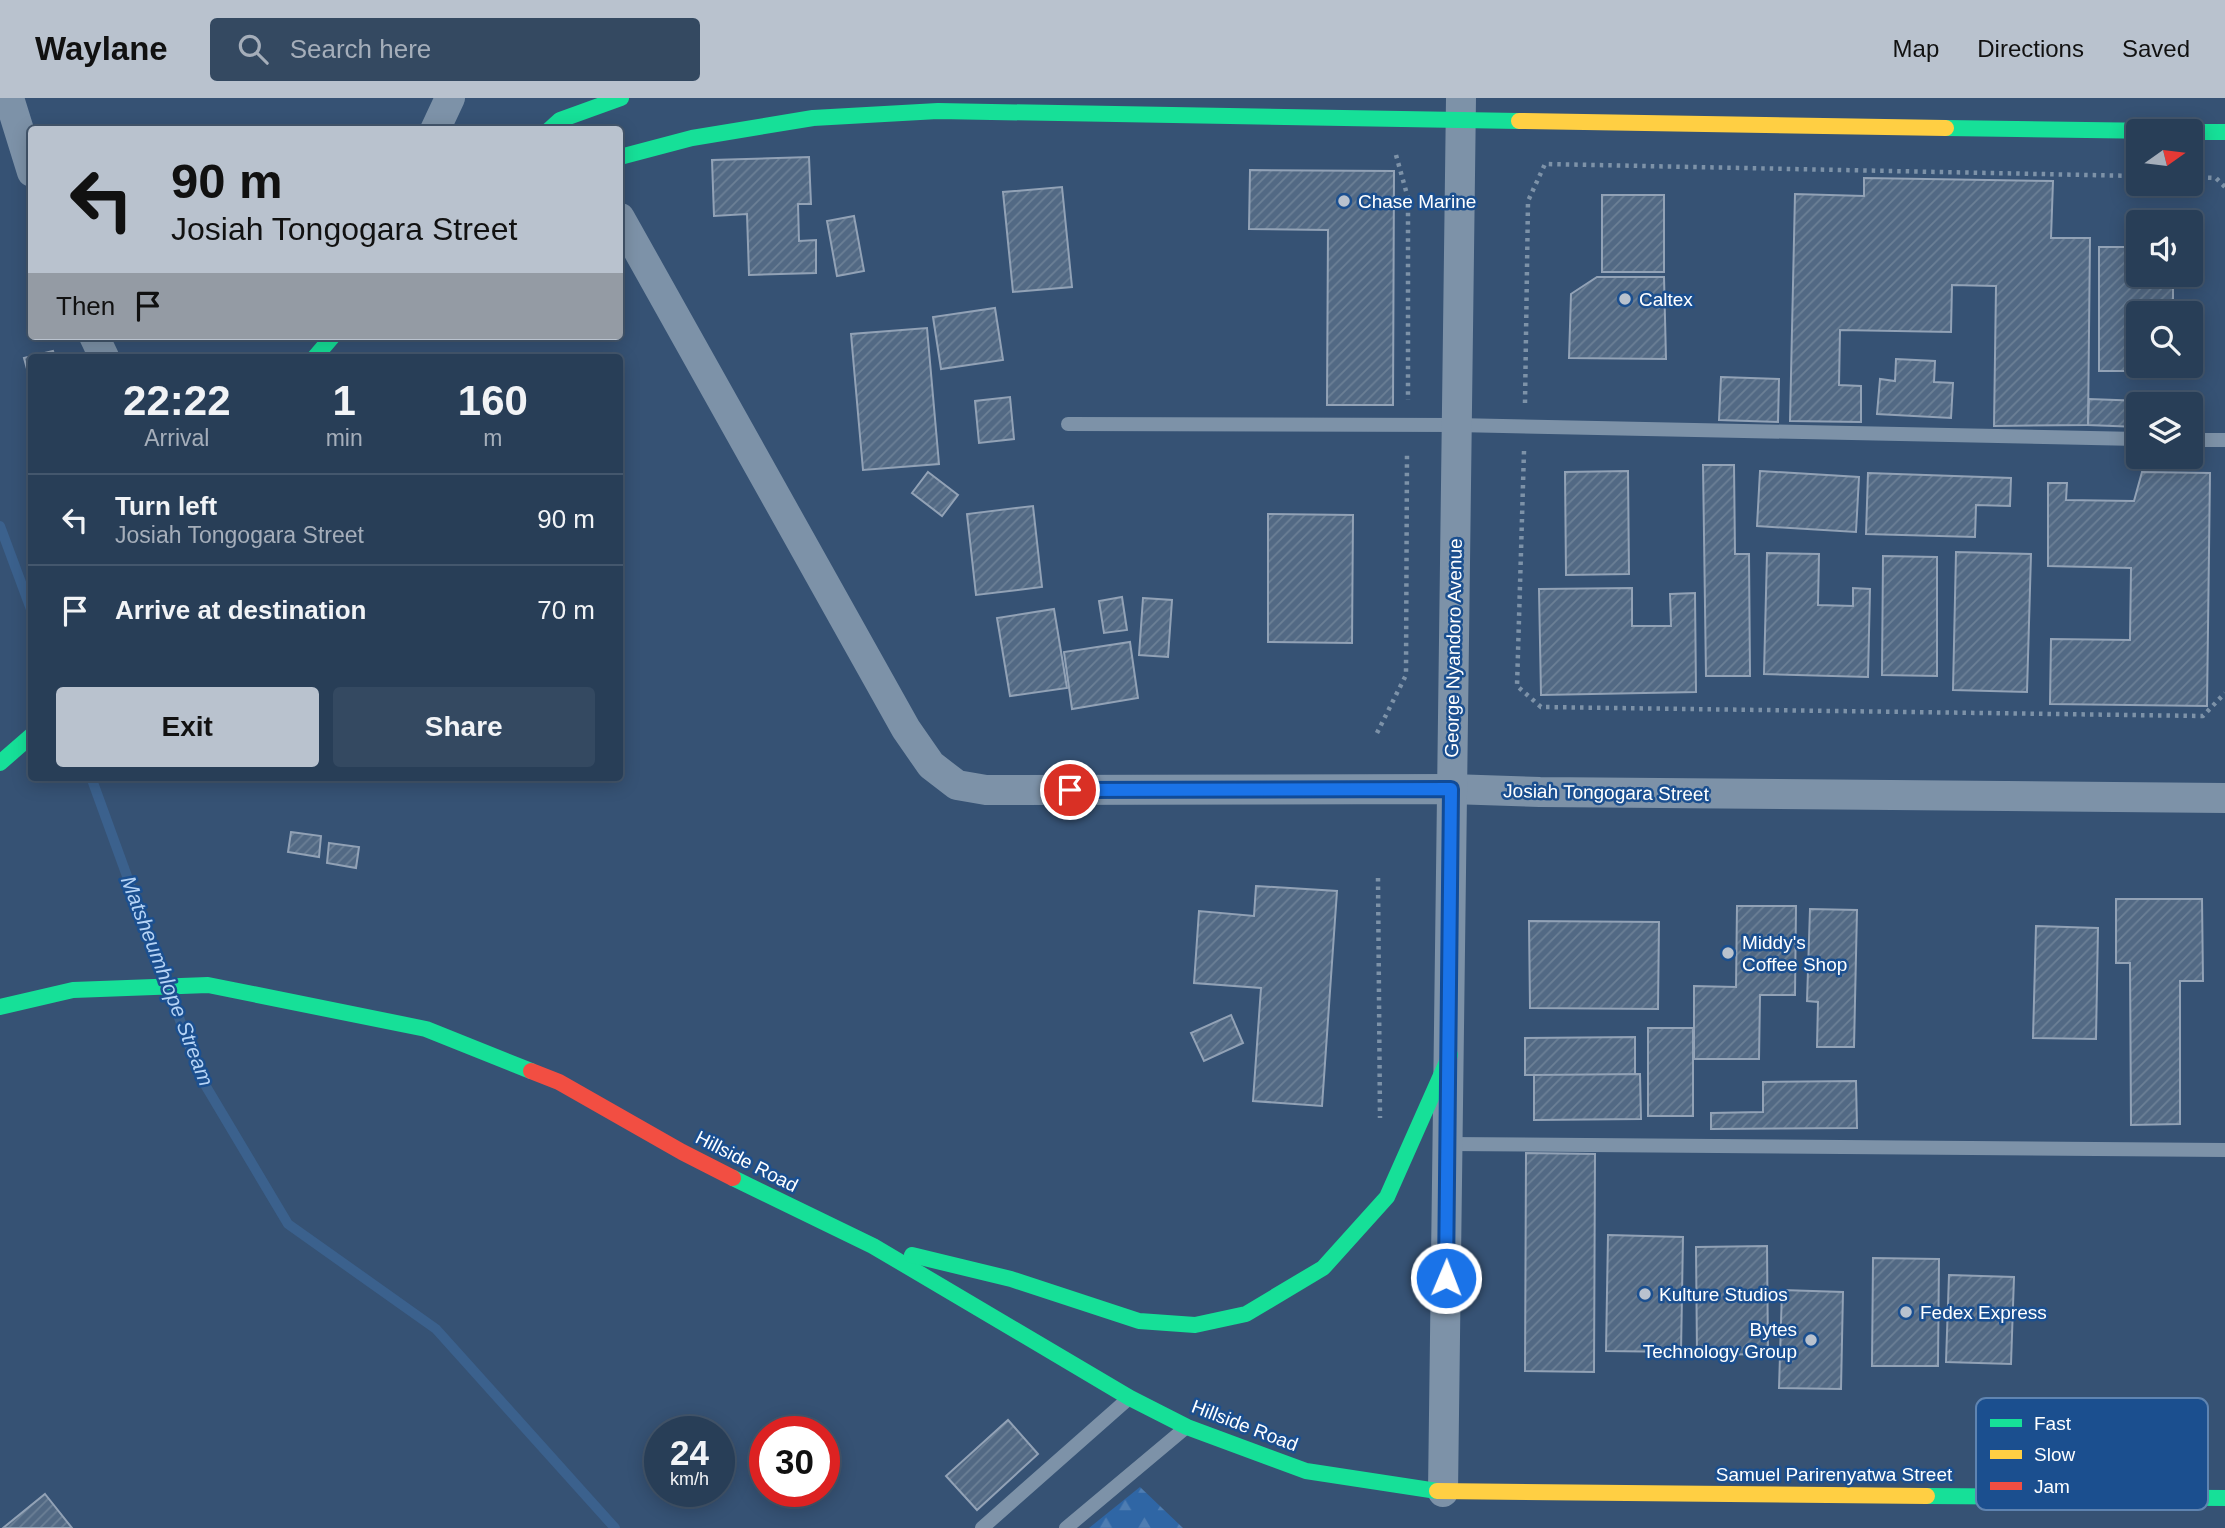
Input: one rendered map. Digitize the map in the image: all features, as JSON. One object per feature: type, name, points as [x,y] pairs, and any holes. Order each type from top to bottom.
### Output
[{"type":"street","points":[[9,98],[28,159]]},
{"type":"street","points":[[437,126],[450,98]]},
{"type":"street","points":[[553,126],[560,120],[621,98]]},
{"type":"street","points":[[623,156],[692,138],[813,118],[937,111],[1461,109],[2126,130]]},
{"type":"street","name":"George Nyandoro Avenue","points":[[1443,1492],[1461,109]]},
{"type":"street","points":[[2203,132],[2225,132]]},
{"type":"street","name":"Josiah Tongogara Street","points":[[623,223],[906,729],[931,765],[957,785],[986,790],[1451,789],[2225,798]]},
{"type":"street","points":[[318,354],[330,340]]},
{"type":"street","points":[[0,762],[28,738]]},
{"type":"street","name":"Hillside Road","points":[[0,1007],[73,990],[208,985],[426,1029],[559,1082],[682,1152],[873,1246],[1130,1398],[1187,1427],[1306,1471],[1443,1492]]},
{"type":"street","points":[[873,1246],[1011,1279],[1139,1321],[1195,1325],[1246,1314],[1323,1268],[1387,1197],[1450,1055]]},
{"type":"street","name":"Samuel Parirenyatwa Street","points":[[1443,1492],[1976,1496]]},
{"type":"lane","points":[[1069,424],[1456,425],[2126,439]]},
{"type":"lane","points":[[2203,440],[2225,440]]},
{"type":"lane","points":[[1448,1144],[2225,1150]]},
{"type":"lane","points":[[982,1528],[1130,1398]]},
{"type":"lane","points":[[1066,1528],[1187,1427]]},
{"type":"path","points":[[2203,177],[2216,178],[2225,187]]},
{"type":"path","points":[[1378,878],[1380,1126]]},
{"type":"green space","points":[[1140,1487],[1183,1528],[1089,1528]]},
{"type":"building","points":[[809,157],[811,204],[798,204],[799,241],[816,240],[816,273],[749,275],[747,214],[714,216],[712,160]]},
{"type":"building","points":[[1250,170],[1394,171],[1393,405],[1327,405],[1328,230],[1249,229]]},
{"type":"building","points":[[1864,178],[2053,181],[2051,238],[2090,238],[2088,425],[1994,426],[1996,286],[1952,285],[1951,332],[1840,330],[1839,385],[1861,386],[1861,422],[1790,421],[1795,194],[1864,196]]},
{"type":"building","points":[[1062,187],[1072,287],[1013,292],[1003,192]]},
{"type":"building","points":[[1602,195],[1664,195],[1664,272],[1602,272]]},
{"type":"building","points":[[854,216],[864,271],[837,276],[827,221]]},
{"type":"building","points":[[2099,247],[2126,247],[2126,287],[2173,287],[2173,301],[2126,301],[2126,371],[2099,371]]},
{"type":"building","points":[[1597,277],[1664,277],[1666,359],[1569,358],[1571,294]]},
{"type":"building","points":[[995,308],[1003,360],[941,369],[933,317]]},
{"type":"building","points":[[927,328],[939,464],[863,470],[851,334]]},
{"type":"building","points":[[28,357],[28,372],[24,358]]},
{"type":"building","points":[[1896,359],[1935,361],[1934,382],[1953,383],[1951,418],[1877,414],[1880,379],[1895,381]]},
{"type":"building","points":[[1721,377],[1779,379],[1778,422],[1719,420]]},
{"type":"building","points":[[1010,397],[1014,439],[979,443],[975,401]]},
{"type":"building","points":[[2089,399],[2126,400],[2126,427],[2088,425]]},
{"type":"building","points":[[1703,465],[1734,465],[1735,554],[1749,554],[1750,676],[1706,676]]},
{"type":"building","points":[[1628,471],[1629,574],[1566,575],[1565,472]]},
{"type":"building","points":[[1760,471],[1859,477],[1856,532],[1757,526]]},
{"type":"building","points":[[928,472],[958,495],[942,516],[912,493]]},
{"type":"building","points":[[2142,472],[2210,473],[2207,706],[2050,704],[2051,639],[2130,640],[2131,568],[2048,566],[2048,483],[2067,483],[2066,500],[2134,501]]},
{"type":"building","points":[[1868,473],[2011,478],[2010,506],[1976,505],[1975,537],[1866,534]]},
{"type":"building","points":[[1033,506],[1042,587],[976,595],[967,514]]},
{"type":"building","points":[[1268,514],[1353,515],[1352,643],[1268,642]]},
{"type":"building","points":[[1956,552],[2031,554],[2027,692],[1953,690]]},
{"type":"building","points":[[1767,553],[1819,554],[1818,605],[1853,606],[1853,588],[1870,589],[1868,677],[1764,674]]},
{"type":"building","points":[[1883,556],[1937,557],[1937,676],[1882,675]]},
{"type":"building","points":[[1632,588],[1632,626],[1671,626],[1670,594],[1695,593],[1696,692],[1541,695],[1539,589]]},
{"type":"building","points":[[1122,597],[1127,630],[1104,633],[1099,601]]},
{"type":"building","points":[[1143,598],[1172,600],[1168,657],[1139,655]]},
{"type":"building","points":[[1054,609],[1067,688],[1010,696],[997,618]]},
{"type":"building","points":[[1130,642],[1138,698],[1072,709],[1064,652]]},
{"type":"building","points":[[291,832],[321,836],[319,857],[288,852]]},
{"type":"building","points":[[329,843],[359,847],[356,868],[327,863]]},
{"type":"building","points":[[1256,886],[1337,891],[1322,1106],[1253,1101],[1261,988],[1194,983],[1199,911],[1254,916]]},
{"type":"building","points":[[2116,899],[2202,899],[2203,981],[2180,981],[2180,1124],[2131,1125],[2130,963],[2116,963]]},
{"type":"building","points":[[1737,906],[1796,906],[1795,995],[1760,995],[1759,1059],[1694,1059],[1694,986],[1736,987]]},
{"type":"building","points":[[1810,909],[1857,910],[1854,1047],[1817,1047],[1818,1002],[1807,1001]]},
{"type":"building","points":[[1529,921],[1659,922],[1658,1009],[1530,1008]]},
{"type":"building","points":[[2036,926],[2098,928],[2096,1039],[2033,1038]]},
{"type":"building","points":[[1231,1015],[1243,1043],[1204,1061],[1191,1033]]},
{"type":"building","points":[[1648,1028],[1693,1028],[1693,1116],[1648,1116]]},
{"type":"building","points":[[1635,1037],[1635,1075],[1525,1075],[1525,1038]]},
{"type":"building","points":[[1640,1074],[1641,1119],[1534,1120],[1534,1075]]},
{"type":"building","points":[[1856,1081],[1857,1128],[1711,1129],[1711,1113],[1763,1112],[1763,1082]]},
{"type":"building","points":[[1526,1153],[1595,1154],[1594,1372],[1525,1371]]},
{"type":"building","name":"Kulture Studios","points":[[1608,1235],[1683,1237],[1681,1352],[1606,1351]]},
{"type":"building","points":[[1767,1246],[1768,1354],[1697,1355],[1696,1247]]},
{"type":"building","name":"Fedex Express","points":[[1873,1258],[1939,1259],[1938,1366],[1872,1366]]},
{"type":"building","points":[[1949,1275],[2014,1277],[2011,1364],[1946,1362]]},
{"type":"building","name":"Bytes Technology Group","points":[[1782,1290],[1843,1292],[1841,1389],[1779,1388]]},
{"type":"building","points":[[1008,1420],[1038,1454],[977,1510],[946,1476]]},
{"type":"building","points":[[45,1494],[72,1528],[3,1528]]},
{"type":"waterway","name":"Matsheumhlope Stream","points":[[0,526],[28,601]]},
{"type":"waterway","name":"Matsheumhlope Stream","points":[[92,781],[164,978]]},
{"type":"waterway","name":"Matsheumhlope Stream","points":[[170,993],[201,1078],[288,1224],[436,1329],[615,1528]]},
{"type":"traffic: fast","points":[[553,126],[560,120],[621,98]]},
{"type":"traffic: fast","points":[[623,156],[692,138],[813,118],[938,111],[1519,121]]},
{"type":"traffic: fast","points":[[1946,128],[2126,131]]},
{"type":"traffic: fast","points":[[2203,132],[2225,132]]},
{"type":"traffic: fast","points":[[318,354],[330,340]]},
{"type":"traffic: fast","points":[[0,763],[28,738]]},
{"type":"traffic: fast","points":[[0,1007],[73,990],[208,985],[426,1029],[531,1071]]},
{"type":"traffic: fast","points":[[912,1255],[1011,1279],[1139,1321],[1195,1325],[1246,1314],[1323,1268],[1387,1197],[1450,1055]]},
{"type":"traffic: fast","points":[[733,1178],[873,1246],[1130,1398],[1187,1427],[1306,1471],[1437,1491]]},
{"type":"traffic: fast","points":[[1927,1496],[1976,1496]]},
{"type":"traffic: fast","points":[[2208,1498],[2225,1498]]},
{"type":"traffic: slow","points":[[1519,121],[1946,128]]},
{"type":"traffic: slow","points":[[1437,1491],[1927,1496]]},
{"type":"traffic: jam","points":[[531,1071],[559,1082],[733,1178]]},
{"type":"place","name":"Chase Marine","points":[[1344,201]]},
{"type":"place","name":"Caltex","points":[[1625,299]]},
{"type":"place","name":"Middy's Coffee Shop","points":[[1728,953]]},
{"type":"place","name":"Kulture Studios","points":[[1645,1294]]},
{"type":"place","name":"Fedex Express","points":[[1906,1312]]},
{"type":"place","name":"Bytes Technology Group","points":[[1811,1340]]},
{"type":"route","points":[[1070,790],[1451,789],[1446,1278]]}]
